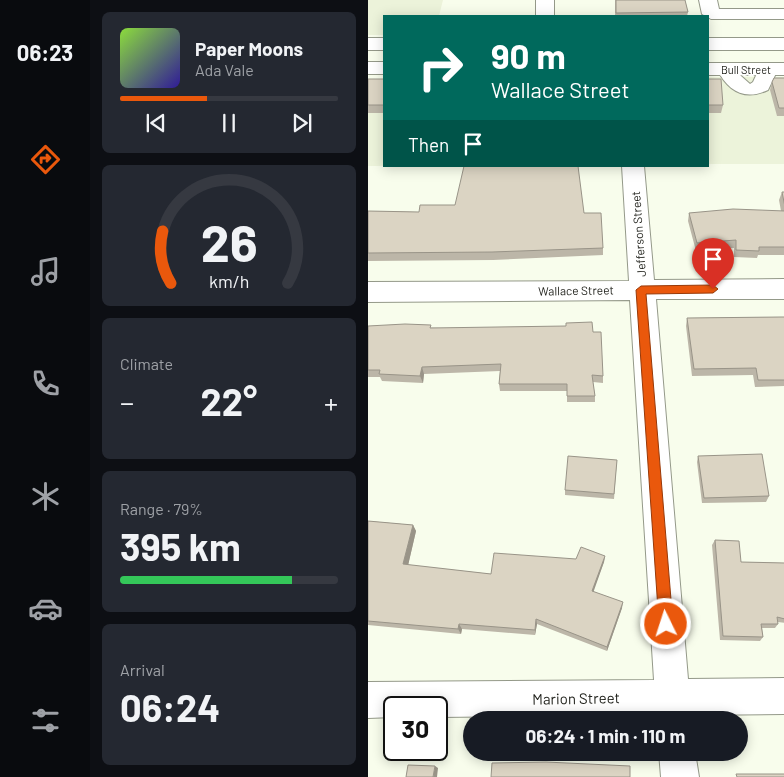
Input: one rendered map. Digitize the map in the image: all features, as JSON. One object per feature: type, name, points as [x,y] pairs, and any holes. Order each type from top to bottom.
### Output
[{"type":"main road","points":[[544,15],[546,0]]},
{"type":"main road","points":[[708,0],[711,14],[784,14]]},
{"type":"main road","points":[[368,44],[383,44]]},
{"type":"main road","name":"Bull Street","points":[[709,44],[784,44]]},
{"type":"main road","points":[[368,68],[383,68]]},
{"type":"main road","points":[[717,69],[738,87],[751,90],[761,86],[776,69]]},
{"type":"main road","name":"Jefferson Street","points":[[633,167],[673,709]]},
{"type":"main road","name":"Wallace Street","points":[[368,292],[784,289]]},
{"type":"main road","name":"Marion Street","points":[[368,700],[673,709],[784,696]]},
{"type":"main road","points":[[678,761],[680,777]]},
{"type":"shaded area","points":[[368,0],[443,0],[439,15],[383,15],[383,35],[368,35]]},
{"type":"shaded area","points":[[709,77],[784,77],[784,164],[709,164]]},
{"type":"shaded area","points":[[368,80],[383,80],[383,166],[368,166]]},
{"type":"building","points":[[616,0],[685,0],[688,12],[616,13]]},
{"type":"building","points":[[774,78],[785,78],[785,108],[779,108],[772,82]]},
{"type":"building","points":[[368,79],[383,79],[383,105],[368,105]]},
{"type":"building","points":[[709,79],[721,79],[723,105],[709,105]]},
{"type":"building","points":[[464,167],[578,167],[584,213],[601,213],[603,248],[492,252],[368,253],[368,211],[419,212],[420,205],[455,205]]},
{"type":"building","points":[[782,192],[785,192],[785,207]]},
{"type":"building","points":[[733,209],[785,211],[785,247],[759,247],[759,251],[736,250],[736,240],[697,243],[689,213]]},
{"type":"building","points":[[785,317],[785,380],[758,380],[756,368],[694,369],[687,318]]},
{"type":"building","points":[[592,322],[593,332],[601,332],[603,376],[592,375],[595,396],[567,396],[567,384],[499,384],[501,364],[422,367],[420,376],[379,374],[380,370],[368,370],[368,326],[405,324],[431,325],[430,328],[566,326],[566,323]]},
{"type":"building","points":[[762,454],[769,496],[704,498],[698,456]]},
{"type":"building","points":[[568,456],[617,460],[614,494],[565,490]]},
{"type":"building","points":[[368,521],[413,525],[403,564],[491,574],[494,553],[576,559],[581,547],[605,556],[592,591],[623,602],[607,647],[536,619],[535,630],[459,624],[458,629],[368,621]]},
{"type":"building","points":[[715,540],[739,541],[741,562],[785,563],[785,619],[777,617],[778,624],[761,624],[763,637],[723,636]]},
{"type":"building","points":[[546,762],[630,766],[630,777],[491,777],[492,763]]},
{"type":"building","points":[[408,765],[435,766],[433,777],[406,777]]},
{"type":"building","points":[[736,774],[785,774],[785,777],[737,777]]},
{"type":"route","points":[[666,624],[641,290],[713,289]]}]
